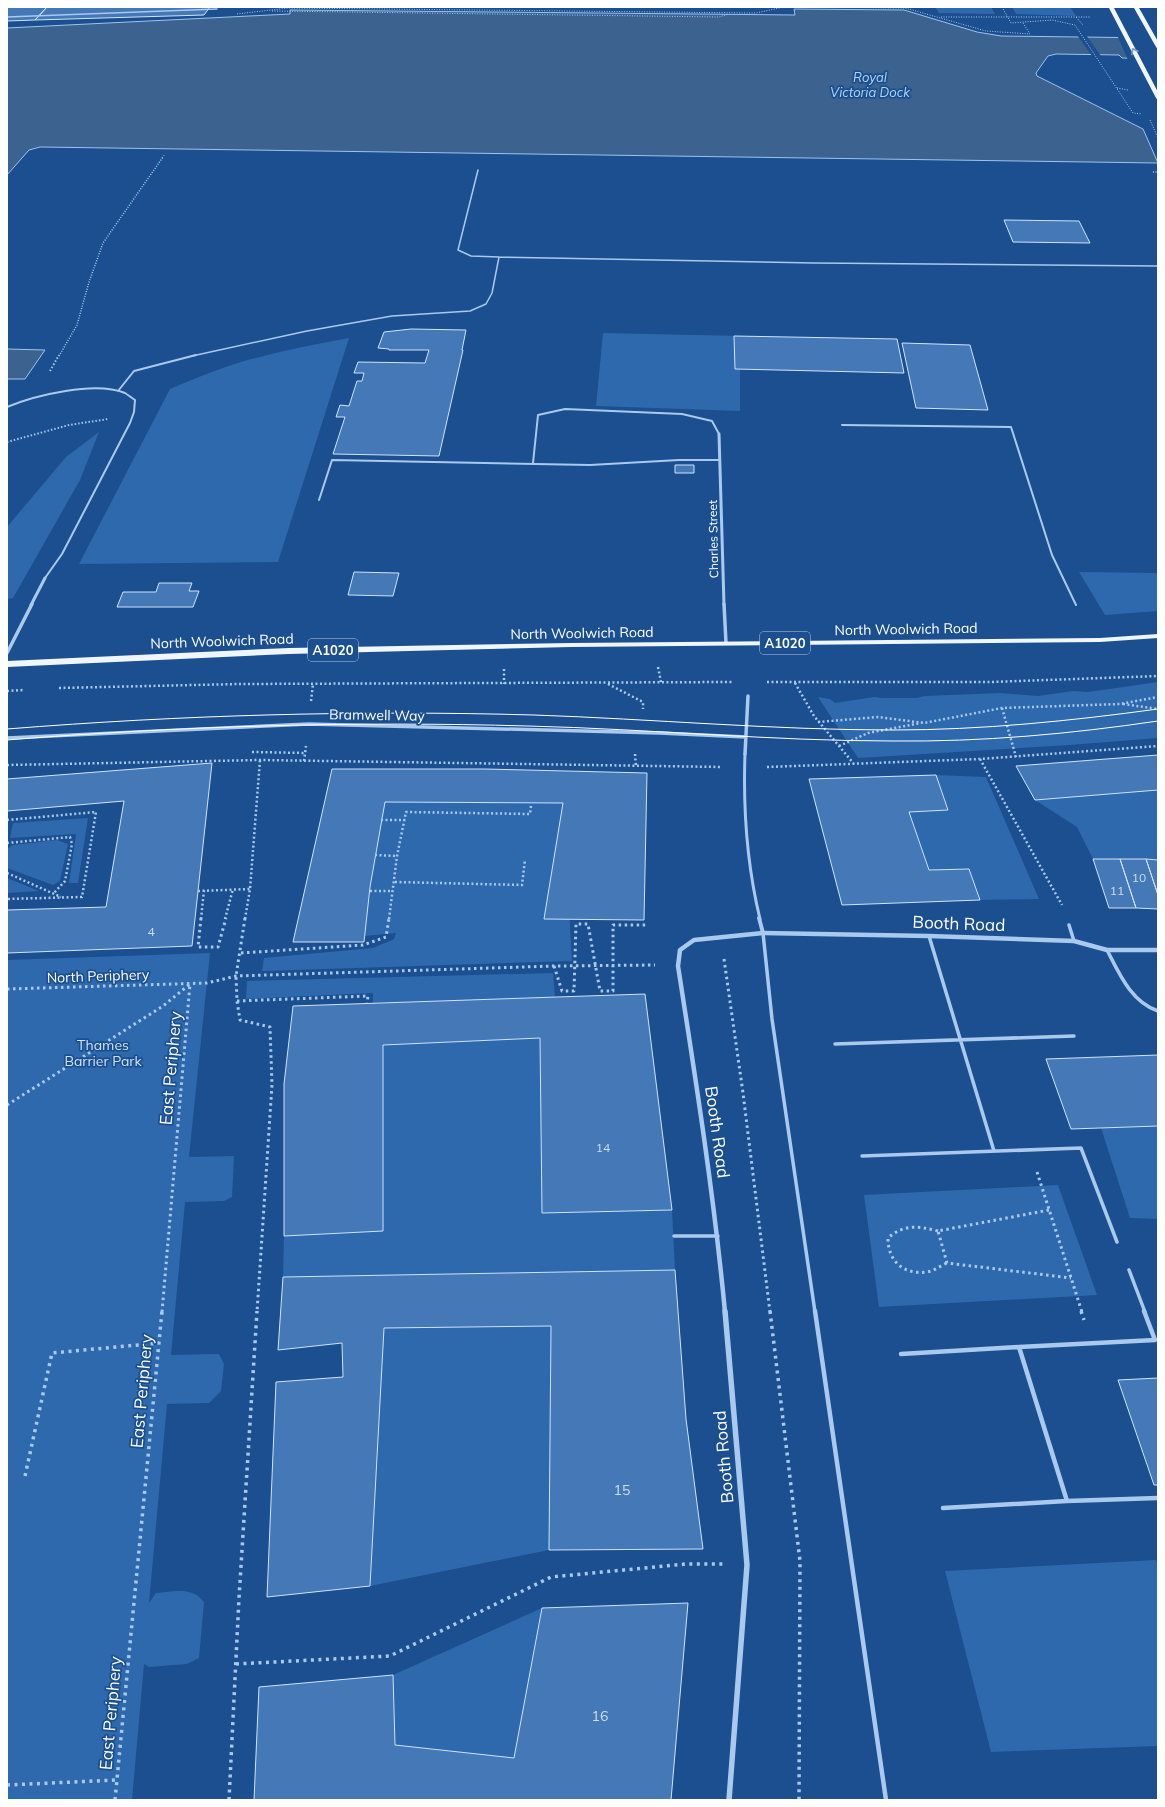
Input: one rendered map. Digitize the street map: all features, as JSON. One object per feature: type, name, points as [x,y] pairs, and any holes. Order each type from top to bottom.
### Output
[{"type":"main road","points":[[1111,7],[1158,98]]},
{"type":"main road","points":[[1136,7],[1158,46]]},
{"type":"main road","name":"North Woolwich Road","points":[[7,664],[290,651],[1100,640],[1158,636]]},
{"type":"street","name":"Charles Street","points":[[719,434],[723,596],[726,644]]},
{"type":"street","points":[[7,653],[45,578]]},
{"type":"street","points":[[748,696],[744,768],[746,837],[756,906],[763,933]]},
{"type":"street","name":"Bramwell Way","points":[[7,738],[308,724],[643,732],[746,737]]},
{"type":"street","name":"Booth Road","points":[[729,1800],[747,1565],[718,1236],[705,1139],[678,966],[680,950],[694,940],[721,936],[763,933],[929,936],[1074,941],[1108,950],[1158,950]]},
{"type":"lane","points":[[7,17],[217,9]]},
{"type":"lane","points":[[478,170],[458,250],[471,256],[806,263],[1158,266]]},
{"type":"lane","points":[[118,391],[134,371],[221,350],[307,331],[392,316],[470,311],[486,304],[492,293],[499,257]]},
{"type":"lane","points":[[7,406],[34,396],[70,390],[118,391],[131,396],[135,400],[136,406],[132,418],[62,554],[45,578]]},
{"type":"lane","points":[[533,463],[538,415],[565,409],[682,414],[712,421],[719,434]]},
{"type":"lane","points":[[842,425],[1011,427],[1052,555],[1076,606]]},
{"type":"lane","points":[[319,500],[332,460],[533,463],[590,466],[679,460],[720,460]]},
{"type":"lane","points":[[1069,924],[1074,941]]},
{"type":"lane","points":[[763,933],[772,1019],[886,1800]]},
{"type":"lane","points":[[929,936],[994,1151]]},
{"type":"lane","points":[[1108,950],[1129,990],[1151,1010],[1158,1011]]},
{"type":"lane","points":[[835,1044],[1074,1036]]},
{"type":"lane","points":[[862,1156],[1081,1148],[1117,1242]]},
{"type":"lane","points":[[674,1236],[718,1236]]},
{"type":"lane","points":[[901,1354],[1155,1340],[1128,1270]]},
{"type":"lane","points":[[1019,1347],[1067,1502]]},
{"type":"lane","points":[[943,1508],[1158,1498]]},
{"type":"path","points":[[236,14],[288,8],[756,13],[784,7]]},
{"type":"path","points":[[808,7],[905,8],[986,31],[1030,34],[1023,23]]},
{"type":"path","points":[[1002,7],[1011,23],[1052,20],[1075,25],[1084,25],[1076,16]]},
{"type":"path","points":[[262,11],[719,17],[731,13]]},
{"type":"path","points":[[936,16],[1007,18],[1074,16]]},
{"type":"path","points":[[1075,25],[1133,113],[1148,116],[1158,138]]},
{"type":"path","points":[[34,396],[77,325],[89,282],[103,242],[165,154]]},
{"type":"path","points":[[1153,172],[1158,172]]},
{"type":"path","points":[[7,442],[46,430],[94,420],[132,418]]},
{"type":"path","points":[[504,664],[504,684]]},
{"type":"path","points":[[658,665],[661,682]]},
{"type":"path","points":[[764,682],[990,682],[1158,676]]},
{"type":"path","points":[[58,688],[240,684],[735,682]]},
{"type":"path","points":[[795,682],[818,722],[854,764]]},
{"type":"path","points":[[607,683],[643,702],[643,732]]},
{"type":"path","points":[[311,704],[313,684]]},
{"type":"path","points":[[7,691],[29,689]]},
{"type":"path","points":[[839,746],[868,733],[1002,708],[1120,704],[1158,697]]},
{"type":"path","points":[[1120,704],[1158,709]]},
{"type":"path","points":[[1002,708],[1016,757]]},
{"type":"path","points":[[818,722],[878,716],[924,722]]},
{"type":"path","points":[[7,765],[304,760],[744,768],[980,759],[1158,746]]},
{"type":"path","points":[[245,752],[306,752],[304,760]]},
{"type":"path","points":[[635,756],[636,766]]},
{"type":"path","points":[[980,759],[1060,901],[1069,924]]},
{"type":"path","points":[[229,1800],[272,1085],[270,1027],[240,1020],[237,1001],[236,976],[241,953],[250,889],[260,760]]},
{"type":"path","points":[[241,953],[363,946],[386,937],[394,891],[397,856],[406,812],[530,814],[531,806]]},
{"type":"path","points":[[7,820],[96,812],[82,897],[7,899]]},
{"type":"path","points":[[381,820],[405,820]]},
{"type":"path","points":[[7,843],[70,837],[72,844],[65,881],[53,894]]},
{"type":"path","points":[[376,855],[397,856]]},
{"type":"path","points":[[395,882],[522,886],[526,860]]},
{"type":"path","points":[[7,873],[61,897]]},
{"type":"path","points":[[204,890],[198,947],[218,947],[233,889]]},
{"type":"path","points":[[198,891],[250,889]]},
{"type":"path","points":[[370,891],[394,891]]},
{"type":"path","points":[[554,966],[562,992],[574,992],[576,924],[588,924],[600,992],[613,992],[613,925],[648,925]]},
{"type":"path","points":[[721,936],[726,983],[743,1093],[800,1561],[799,1800]]},
{"type":"path","name":"North Periphery","points":[[7,989],[190,984],[207,983],[236,976],[554,966],[659,966]]},
{"type":"path","points":[[7,1105],[163,1006],[190,984]]},
{"type":"path","name":"East Periphery","points":[[115,1800],[159,1343],[190,984]]},
{"type":"path","points":[[237,1001],[368,996],[367,1003]]},
{"type":"path","points":[[1029,1150],[1091,1343]]},
{"type":"path","points":[[1049,1210],[938,1231],[916,1226],[908,1226],[895,1231],[888,1238],[886,1249],[891,1261],[903,1268],[915,1272],[928,1272],[947,1264],[1071,1278]]},
{"type":"path","points":[[938,1231],[947,1264]]},
{"type":"path","points":[[25,1476],[52,1353],[159,1343]]},
{"type":"path","points":[[236,1664],[390,1656],[551,1577],[686,1564],[747,1565]]},
{"type":"path","points":[[7,1785],[117,1780]]},
{"type":"green space","points":[[935,7],[991,7],[995,14],[939,13]]},
{"type":"green space","points":[[1012,7],[1070,7],[1076,16],[1016,14]]},
{"type":"green space","points":[[603,333],[740,336],[740,411],[596,406]]},
{"type":"green space","points":[[349,338],[278,562],[79,564],[170,389],[207,374],[246,361],[280,352]]},
{"type":"green space","points":[[99,432],[80,480],[13,598],[7,599],[7,527],[66,457]]},
{"type":"green space","points":[[1079,572],[1158,573],[1158,611],[1105,615]]},
{"type":"green space","points":[[1158,682],[1158,738],[858,758],[818,697],[830,699],[835,703],[874,697],[917,698],[925,696],[1000,693],[1038,696],[1073,691],[1088,692]]},
{"type":"green space","points":[[936,775],[986,777],[1039,899],[980,900],[969,869],[929,870],[909,812],[948,810]]},
{"type":"green space","points":[[1158,790],[1158,860],[1093,859],[1077,827],[1035,800]]},
{"type":"green space","points":[[385,802],[563,803],[572,961],[262,971],[264,958],[373,948],[394,939],[396,933],[365,936],[370,887]]},
{"type":"green space","points":[[88,818],[78,883],[69,883],[76,834],[10,838],[13,823]]},
{"type":"green space","points":[[57,840],[68,844],[60,881],[53,885],[7,868],[7,849],[13,845]]},
{"type":"green space","points":[[7,878],[39,891],[7,893]]},
{"type":"green space","name":"Thames Barrier Park","points":[[210,953],[189,1157],[234,1156],[232,1197],[224,1201],[185,1202],[171,1355],[219,1354],[224,1364],[221,1391],[209,1403],[167,1404],[149,1603],[156,1593],[176,1591],[194,1594],[204,1602],[199,1658],[187,1664],[149,1667],[144,1664],[132,1800],[7,1800],[7,960]]},
{"type":"green space","points":[[553,973],[555,997],[373,1003],[373,993],[246,999],[247,981]]},
{"type":"green space","points":[[540,1038],[542,1213],[672,1210],[675,1270],[283,1277],[284,1236],[383,1231],[383,1045]]},
{"type":"green space","points":[[1158,1126],[1158,1219],[1130,1218],[1101,1128]]},
{"type":"green space","points":[[1058,1185],[1097,1295],[879,1307],[864,1195]]},
{"type":"green space","points":[[551,1326],[549,1550],[370,1586],[384,1328]]},
{"type":"green space","points":[[1156,1560],[1158,1565],[1158,1746],[991,1752],[945,1571]]},
{"type":"green space","points":[[542,1608],[514,1758],[395,1745],[393,1675]]},
{"type":"water","name":"Royal Victoria Dock","points":[[794,9],[904,10],[977,32],[1001,36],[1158,38],[1158,59],[1122,58],[1119,55],[1056,54],[1048,56],[1036,73],[1037,76],[1143,129],[1158,163],[40,147],[29,150],[7,175],[7,28],[290,14],[290,10],[795,15]]},
{"type":"water","points":[[7,349],[45,350],[25,379],[7,379]]},
{"type":"pier","points":[[1077,35],[1086,35],[1101,56],[1092,56]]},
{"type":"pier","points":[[1117,35],[1158,36],[1158,61],[1128,60]]},
{"type":"building","points":[[7,7],[47,7],[35,20],[7,21]]},
{"type":"building","points":[[47,7],[210,7],[204,15],[35,20]]},
{"type":"building","points":[[1004,220],[1079,221],[1090,243],[1013,242]]},
{"type":"building","points":[[411,329],[466,330],[463,350],[439,456],[333,454],[345,417],[336,417],[340,405],[349,406],[357,381],[362,381],[364,373],[354,373],[358,362],[425,363],[429,350],[389,350],[378,348],[384,332]]},
{"type":"building","points":[[734,336],[897,339],[904,373],[735,369]]},
{"type":"building","points":[[902,343],[970,345],[988,410],[916,408]]},
{"type":"building","points":[[675,465],[694,465],[694,473],[675,473]]},
{"type":"building","points":[[354,572],[399,573],[393,596],[348,595]]},
{"type":"building","points":[[159,583],[192,583],[189,591],[199,591],[193,607],[117,607],[123,592],[156,592]]},
{"type":"building","points":[[1158,755],[1158,790],[1035,800],[1016,766]]},
{"type":"building","points":[[212,763],[192,946],[7,953],[7,910],[106,907],[124,801],[7,811],[7,779]]},
{"type":"building","points":[[332,769],[485,769],[647,773],[644,920],[544,919],[563,803],[385,802],[370,887],[364,942],[293,942]]},
{"type":"building","points":[[936,775],[948,810],[909,812],[929,870],[969,869],[980,900],[842,905],[809,779]]},
{"type":"building","points":[[1093,859],[1120,859],[1136,908],[1109,908]]},
{"type":"building","points":[[1120,859],[1146,859],[1158,895],[1158,909],[1136,908]]},
{"type":"building","points":[[1146,859],[1158,860],[1158,895]]},
{"type":"building","points":[[645,994],[672,1210],[542,1213],[540,1038],[383,1045],[383,1231],[284,1236],[284,1084],[293,1006]]},
{"type":"building","points":[[1158,1055],[1158,1126],[1071,1129],[1046,1059]]},
{"type":"building","points":[[675,1270],[686,1419],[703,1549],[549,1550],[551,1326],[384,1328],[370,1586],[267,1597],[276,1382],[343,1377],[342,1343],[278,1350],[283,1277]]},
{"type":"building","points":[[1158,1378],[1158,1485],[1154,1485],[1118,1380]]},
{"type":"building","points":[[688,1603],[671,1800],[254,1800],[259,1687],[393,1675],[395,1745],[514,1758],[542,1608]]},
{"type":"tram line","points":[[7,729],[204,717],[402,713],[534,715],[848,730],[926,730],[993,727],[1158,709]]},
{"type":"tram line","points":[[7,740],[202,728],[398,724],[528,726],[802,739],[926,741],[993,739],[1092,730],[1158,721]]}]
